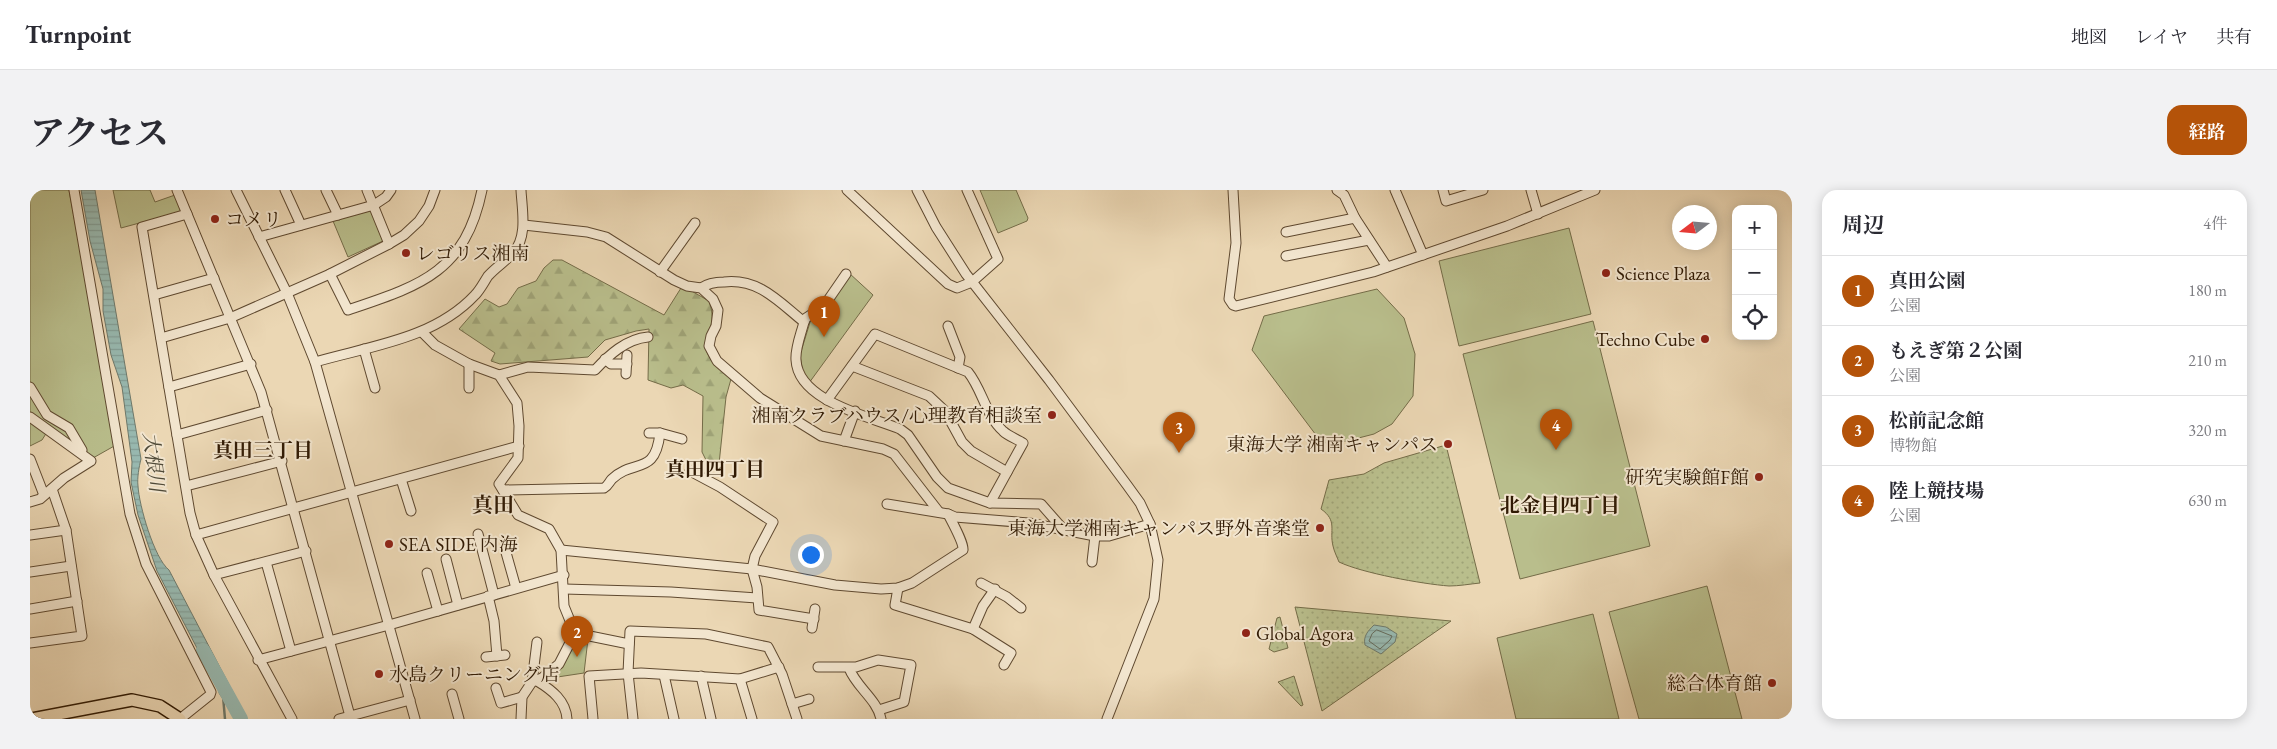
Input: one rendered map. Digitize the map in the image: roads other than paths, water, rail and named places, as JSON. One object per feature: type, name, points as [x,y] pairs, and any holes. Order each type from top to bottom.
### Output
[{"type":"main road","points":[[32,719],[70,716],[126,701],[140,700],[160,706],[180,719]]},
{"type":"street","points":[[74,190],[130,514],[146,564],[211,692],[210,695],[180,719]]},
{"type":"street","points":[[177,190],[251,364],[267,410],[350,716]]},
{"type":"street","points":[[236,190],[287,293],[315,362],[415,719]]},
{"type":"street","points":[[285,190],[301,225]]},
{"type":"street","points":[[326,190],[338,215]]},
{"type":"street","points":[[367,190],[389,244]]},
{"type":"street","points":[[259,237],[374,205],[386,197],[391,190]]},
{"type":"street","points":[[161,338],[230,318],[330,274],[389,244],[404,235],[419,221],[429,206],[435,190]]},
{"type":"street","points":[[330,274],[348,310],[410,289],[427,279],[444,265],[459,248],[477,213],[482,190]]},
{"type":"street","points":[[315,362],[422,332],[465,304],[476,294],[489,275],[519,245],[524,225],[521,190]]},
{"type":"street","points":[[847,190],[948,284],[955,288],[960,288],[972,282],[998,259],[967,190]]},
{"type":"street","points":[[917,190],[936,227],[972,282],[1049,380],[1121,477],[1140,504],[1150,524],[1158,560],[1157,586],[1150,612],[1107,719]]},
{"type":"street","points":[[1233,190],[1236,243],[1230,299],[1233,305],[1240,305],[1387,267],[1538,214],[1593,190]]},
{"type":"street","points":[[1337,190],[1344,195],[1355,218],[1387,267]]},
{"type":"street","points":[[1395,190],[1423,255]]},
{"type":"street","points":[[1443,190],[1446,201],[1484,190]]},
{"type":"street","points":[[1531,190],[1538,214]]},
{"type":"street","points":[[187,214],[142,227],[196,535],[214,575],[258,660],[292,719]]},
{"type":"street","points":[[1286,232],[1304,232],[1331,219],[1355,218]]},
{"type":"street","points":[[660,272],[695,224]]},
{"type":"street","points":[[524,225],[587,232],[606,237],[660,272],[687,286],[701,288],[713,299],[718,310],[716,326],[709,346],[717,361],[760,398],[821,436],[884,449],[894,454],[944,513],[962,540],[963,550],[912,583],[898,588],[881,589],[835,585],[752,570],[561,550]]},
{"type":"street","points":[[1286,256],[1302,257],[1335,251],[1369,240]]},
{"type":"street","points":[[846,274],[824,306],[806,318],[804,322],[796,352],[797,370],[801,379],[812,392],[827,400],[900,428],[908,435],[937,477],[948,488],[990,503],[1041,504],[1063,529]]},
{"type":"street","points":[[154,294],[214,278]]},
{"type":"street","points":[[701,288],[710,283],[744,281],[771,296],[804,322]]},
{"type":"street","points":[[948,326],[960,358],[958,368]]},
{"type":"street","points":[[422,332],[435,345],[469,364],[499,375],[528,367],[595,370],[605,359],[621,347],[648,338]]},
{"type":"street","points":[[827,400],[875,334],[968,372],[976,383],[994,419],[1003,431],[1023,443],[990,503]]},
{"type":"street","points":[[364,349],[375,388]]},
{"type":"street","points":[[605,359],[611,364],[627,364]]},
{"type":"street","points":[[169,387],[251,364]]},
{"type":"street","points":[[469,364],[469,388]]},
{"type":"street","points":[[852,366],[929,396],[945,411],[962,442],[971,451],[1007,472]]},
{"type":"street","points":[[496,688],[501,703],[522,697],[535,681],[559,664],[575,633],[564,606],[564,575],[561,550],[549,528],[518,515],[499,484],[518,458],[519,446],[517,403],[499,375]]},
{"type":"street","points":[[30,387],[47,415],[72,432],[82,450],[81,452]]},
{"type":"street","points":[[177,435],[267,410]]},
{"type":"street","points":[[844,441],[855,411]]},
{"type":"street","points":[[30,417],[91,461],[64,478],[52,490],[30,502]]},
{"type":"street","points":[[649,433],[660,433],[682,439]]},
{"type":"street","points":[[503,490],[604,488],[612,480],[631,469],[647,464],[658,448],[660,433]]},
{"type":"street","points":[[196,535],[519,446]]},
{"type":"street","points":[[30,459],[44,495]]},
{"type":"street","points":[[186,486],[282,461]]},
{"type":"street","points":[[690,471],[720,487],[773,522],[755,556],[752,570],[759,610],[813,623],[815,609]]},
{"type":"street","points":[[401,480],[411,511]]},
{"type":"street","points":[[30,643],[82,636],[66,530],[52,490]]},
{"type":"street","points":[[887,504],[944,513],[955,517],[1029,523],[1095,536],[1109,536],[1150,524]]},
{"type":"street","points":[[30,535],[66,530]]},
{"type":"street","points":[[1092,562],[1095,536]]},
{"type":"street","points":[[478,540],[491,596],[501,656],[486,657]]},
{"type":"street","points":[[505,549],[516,588]]},
{"type":"street","points":[[214,575],[306,551]]},
{"type":"street","points":[[266,562],[291,651]]},
{"type":"street","points":[[30,572],[71,566]]},
{"type":"street","points":[[444,566],[458,605]]},
{"type":"street","points":[[427,573],[438,611]]},
{"type":"street","points":[[258,660],[564,575]]},
{"type":"street","points":[[981,582],[1007,596],[1021,608]]},
{"type":"street","points":[[898,588],[895,605],[973,629],[1011,652],[1004,665]]},
{"type":"street","points":[[564,589],[671,592],[757,598]]},
{"type":"street","points":[[973,629],[983,606],[995,589]]},
{"type":"street","points":[[30,608],[78,601]]},
{"type":"street","points":[[633,719],[628,673],[630,631],[706,634],[768,647],[797,719]]},
{"type":"street","points":[[575,633],[629,644]]},
{"type":"street","points":[[535,681],[537,642]]},
{"type":"street","points":[[818,667],[849,668],[878,660],[911,665],[904,702],[880,714],[852,677],[849,668]]},
{"type":"street","points":[[592,719],[589,676],[628,673],[740,679],[778,668]]},
{"type":"street","points":[[664,675],[674,719]]},
{"type":"street","points":[[701,676],[711,719]]},
{"type":"street","points":[[740,679],[752,719]]},
{"type":"street","points":[[535,681],[552,690],[564,706],[567,719]]},
{"type":"street","points":[[452,694],[459,719]]},
{"type":"street","points":[[521,719],[522,697]]},
{"type":"street","points":[[339,719],[410,700]]},
{"type":"street","points":[[792,704],[809,700]]},
{"type":"water","points":[[81,190],[95,190],[141,459],[138,472],[138,486],[148,531],[163,564],[169,570],[247,719],[236,719],[219,693],[220,680],[204,653],[199,652],[157,571],[138,515],[131,482],[132,462],[122,387],[111,355],[103,311],[103,289],[90,241]]},
{"type":"water","points":[[1374,625],[1386,627],[1397,634],[1395,642],[1381,654],[1365,645],[1365,636]]},
{"type":"waterway","name":"大根川","points":[[203,650],[241,719]]},
{"type":"waterway","points":[[223,696],[225,719]]},
{"type":"place","name":"コメリ","points":[[215,219]]},
{"type":"place","name":"レゴリス湘南","points":[[406,253]]},
{"type":"place","name":"Science Plaza","points":[[1606,273]]},
{"type":"place","name":"真田公園","points":[[824,337]]},
{"type":"place","name":"Techno Cube","points":[[1705,339]]},
{"type":"place","name":"湘南クラブハウス/心理教育相談室","points":[[1052,415]]},
{"type":"place","name":"東海大学 湘南キャンパス","points":[[1448,444]]},
{"type":"place","name":"陸上競技場","points":[[1556,450]]},
{"type":"place","name":"松前記念館","points":[[1179,453]]},
{"type":"place","name":"研究実験館F館","points":[[1759,477]]},
{"type":"place","name":"東海大学湘南キャンパス野外音楽堂","points":[[1320,528]]},
{"type":"place","name":"SEA SIDE 内海","points":[[389,544]]},
{"type":"place","name":"Global Agora","points":[[1246,633]]},
{"type":"place","name":"もえぎ第２公園","points":[[577,657]]},
{"type":"place","name":"水島クリーニング店","points":[[379,674]]},
{"type":"place","name":"総合体育館","points":[[1772,683]]},
{"type":"district","name":"真田三丁目","points":[[263,450]]},
{"type":"district","name":"真田四丁目","points":[[715,469]]},
{"type":"district","name":"真田","points":[[493,504]]},
{"type":"district","name":"北金目四丁目","points":[[1560,505]]}]
